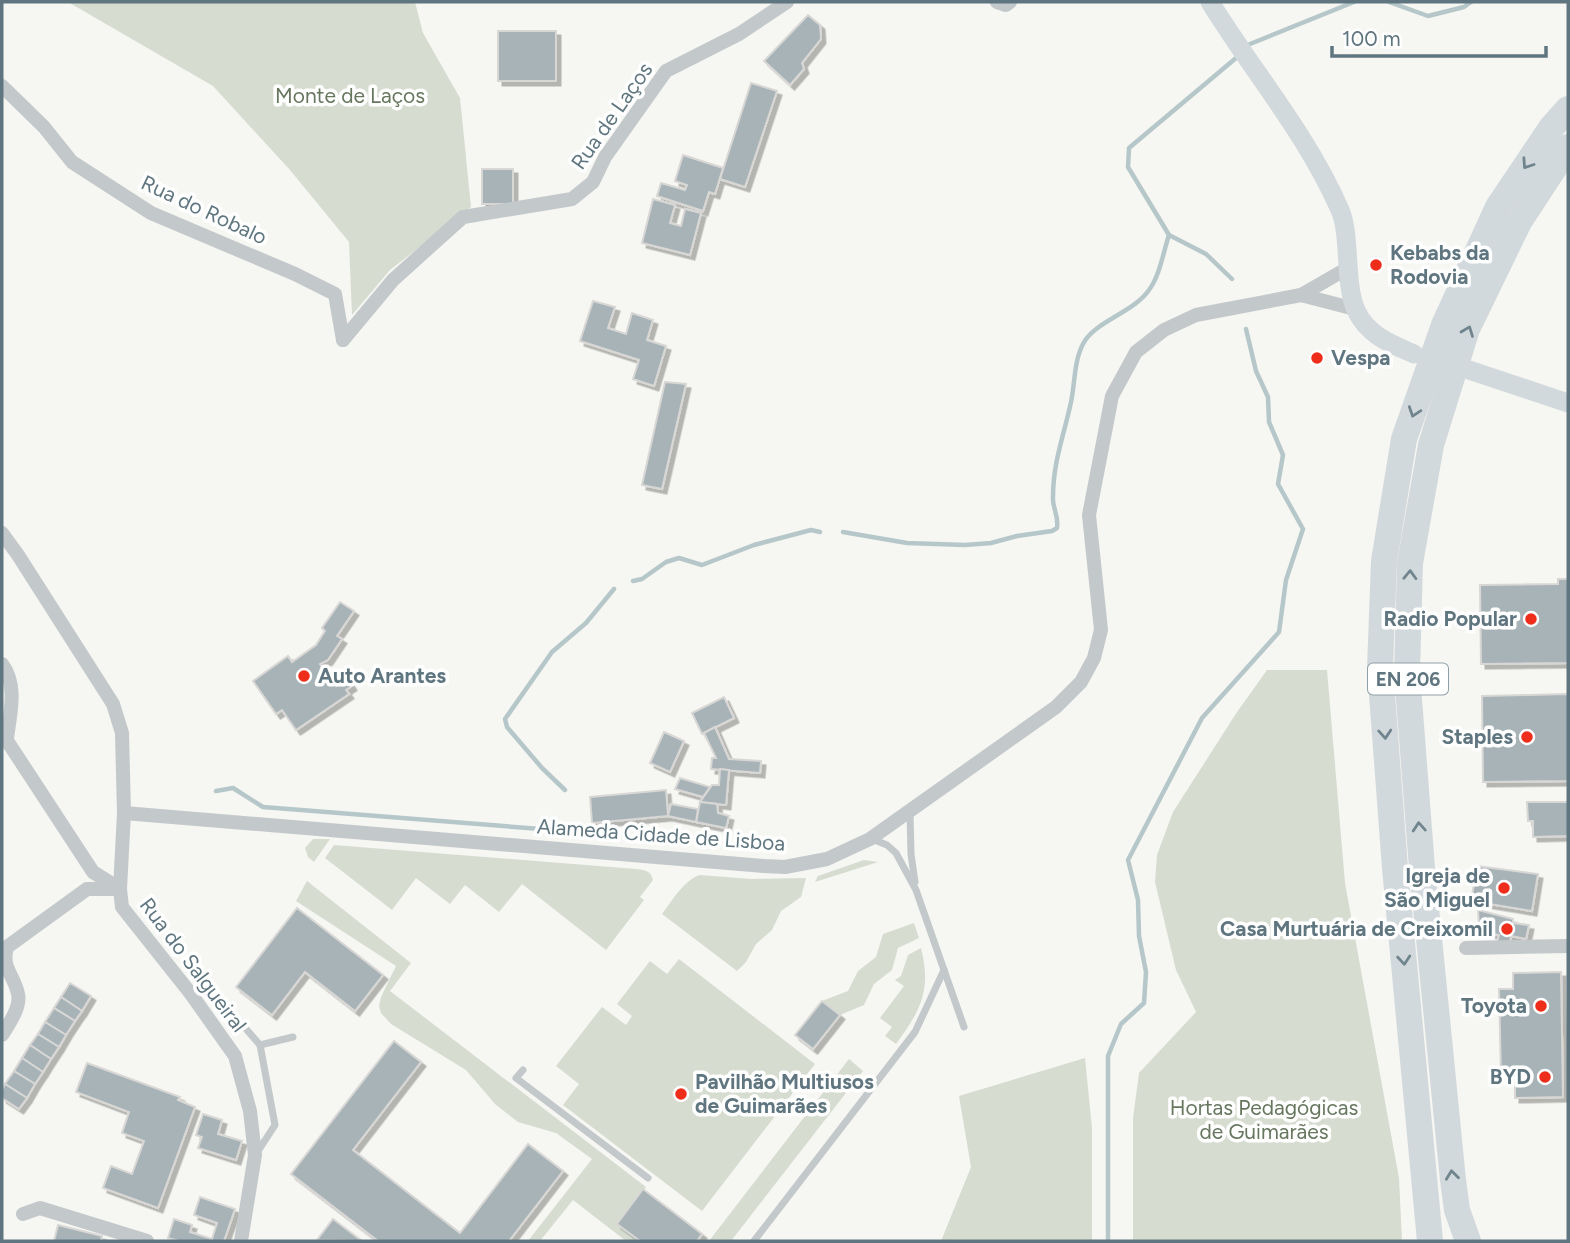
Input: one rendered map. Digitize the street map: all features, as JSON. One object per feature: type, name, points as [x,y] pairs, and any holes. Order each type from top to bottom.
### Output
[{"type":"highway","name":"EN 206","points":[[1440,1241],[1432,1216],[1424,1156],[1395,868],[1380,668],[1384,561],[1404,439],[1444,325],[1498,207],[1551,128],[1568,109]]},
{"type":"highway","name":"EN 206","points":[[1468,1241],[1457,1210],[1453,1180],[1422,868],[1407,673],[1410,563],[1431,445],[1468,329],[1519,222],[1568,146]]},
{"type":"highway","points":[[1424,1156],[1430,1241]]},
{"type":"street","name":"Rua de Laços","points":[[342,340],[393,280],[463,217],[572,199],[593,181],[605,157],[666,71],[739,34],[787,2]]},
{"type":"street","points":[[998,2],[1006,5],[1010,2]]},
{"type":"street","points":[[1210,2],[1303,138],[1342,213],[1355,309],[1368,329],[1387,343],[1414,354]]},
{"type":"street","name":"Rua do Robalo","points":[[2,86],[44,127],[72,162],[151,213],[295,274],[335,294],[342,340]]},
{"type":"street","name":"Alameda Cidade de Lisboa","points":[[124,813],[764,866],[785,867],[828,859],[870,839],[910,813],[1056,708],[1081,682],[1094,658],[1101,630],[1089,515],[1112,397],[1136,352],[1164,330],[1196,314],[1301,295],[1348,268]]},
{"type":"street","name":"Alameda Cidade de Lisboa","points":[[1301,295],[1355,309]]},
{"type":"street","points":[[1469,370],[1568,403]]},
{"type":"street","name":"Rua do Salgueiral","points":[[2,534],[113,704],[122,733],[122,907],[191,994],[235,1056],[250,1111],[255,1155],[241,1241]]},
{"type":"street","points":[[2,664],[8,673],[12,694],[4,736],[93,872],[120,889]]},
{"type":"street","points":[[2,1035],[13,1018],[19,996],[3,960],[6,947],[87,889],[120,889]]},
{"type":"street","points":[[1466,948],[1568,946]]},
{"type":"street","points":[[23,1214],[40,1208],[126,1238],[147,1241]]},
{"type":"lane","points":[[910,813],[911,854],[916,890]]},
{"type":"lane","points":[[870,839],[887,845],[896,853],[916,890],[964,1027]]},
{"type":"lane","points":[[754,1241],[915,1032],[944,970]]},
{"type":"lane","points":[[226,1006],[260,1045],[275,1125],[255,1155]]},
{"type":"lane","points":[[260,1045],[293,1037]]},
{"type":"lane","points":[[523,1070],[516,1078],[648,1178]]},
{"type":"green space","name":"Monte de Laços","points":[[68,2],[415,2],[423,33],[460,98],[471,207],[390,270],[352,315],[349,242],[290,170],[213,86]]},
{"type":"green space","name":"Hortas Pedagógicas de Guimarães","points":[[1267,670],[1327,670],[1345,883],[1399,1178],[1402,1241],[1133,1241],[1133,1118],[1139,1073],[1196,1012],[1176,970],[1155,882],[1157,855],[1173,812]]},
{"type":"green space","points":[[313,839],[330,839],[314,862],[308,857],[305,848]]},
{"type":"green space","points":[[334,845],[636,869],[649,872],[653,880],[640,897],[644,900],[606,950],[522,884],[499,912],[465,885],[450,904],[416,878],[392,910],[325,858]]},
{"type":"green space","points":[[864,860],[878,862],[815,882],[818,876]]},
{"type":"green space","points":[[700,875],[751,879],[806,878],[801,897],[781,911],[772,930],[756,944],[746,962],[737,971],[662,914],[684,886]]},
{"type":"green space","points":[[307,881],[411,963],[390,991],[646,1187],[617,1224],[639,1241],[626,1241],[573,1200],[540,1241],[528,1241],[592,1159],[556,1133],[518,1122],[495,1104],[466,1070],[391,1024],[381,1013],[379,1006],[396,966],[296,901]]},
{"type":"green space","points":[[914,923],[919,938],[898,948],[892,970],[874,984],[864,1005],[840,1015],[822,1001],[848,991],[858,971],[876,957],[883,934]]},
{"type":"green space","points":[[921,948],[925,976],[922,1000],[896,1044],[885,1036],[892,1027],[880,1018],[904,986],[895,980],[901,976],[908,955]]},
{"type":"green space","name":"Pavilhão Multiusos de Guimarães","points":[[679,959],[815,1064],[702,1211],[563,1105],[579,1084],[556,1066],[602,1007],[626,1025],[632,1016],[617,1004],[650,961],[667,974]]},
{"type":"green space","points":[[1085,1058],[1092,1128],[1092,1241],[941,1241],[971,1167],[959,1096]]},
{"type":"green space","points":[[849,1059],[863,1071],[731,1241],[709,1241]]},
{"type":"building","points":[[808,15],[820,25],[821,39],[802,63],[804,69],[790,85],[764,61]]},
{"type":"building","points":[[498,31],[556,31],[556,81],[498,81]]},
{"type":"building","points":[[751,83],[777,91],[745,187],[720,179]]},
{"type":"building","points":[[683,155],[723,168],[715,194],[709,192],[703,211],[657,196],[661,183],[685,190],[687,185],[675,181]]},
{"type":"building","points":[[482,169],[513,169],[513,204],[482,204]]},
{"type":"building","points":[[653,199],[675,205],[670,223],[681,226],[685,209],[701,213],[690,255],[642,243]]},
{"type":"building","points":[[593,301],[615,307],[608,328],[626,334],[632,313],[653,320],[647,340],[666,346],[654,386],[633,379],[639,360],[580,341]]},
{"type":"building","points":[[665,382],[686,384],[662,489],[642,485]]},
{"type":"building","points":[[1558,579],[1568,579],[1568,663],[1481,664],[1480,585],[1558,584]]},
{"type":"building","points":[[340,602],[354,611],[337,636],[342,639],[328,660],[320,664],[336,686],[347,678],[352,686],[346,690],[349,694],[296,730],[282,710],[276,714],[253,681],[288,656],[292,662],[316,645],[325,631],[322,628]]},
{"type":"building","points":[[1568,694],[1568,781],[1483,782],[1482,696]]},
{"type":"building","points":[[724,697],[734,718],[702,734],[692,713]]},
{"type":"building","points":[[715,727],[729,759],[761,761],[760,773],[711,769],[712,758],[716,758],[704,733]]},
{"type":"building","points":[[664,732],[684,741],[670,772],[650,763]]},
{"type":"building","points":[[720,769],[729,770],[726,805],[700,802],[712,785],[719,785]]},
{"type":"building","points":[[680,778],[710,787],[703,797],[675,789]]},
{"type":"building","points":[[666,790],[668,816],[592,823],[590,797]]},
{"type":"building","points":[[700,802],[717,804],[718,813],[729,816],[726,828],[696,822]]},
{"type":"building","points":[[1527,802],[1568,802],[1568,836],[1533,837],[1533,821],[1528,821]]},
{"type":"building","points":[[671,804],[698,809],[696,822],[668,816]]},
{"type":"building","name":"Igreja de São Miguel","points":[[1477,866],[1538,874],[1532,911],[1471,901]]},
{"type":"building","points":[[297,908],[383,975],[355,1011],[305,972],[272,1015],[236,987]]},
{"type":"building","name":"Casa Murtuária de Creixomil","points":[[1478,910],[1513,919],[1513,923],[1529,925],[1526,939],[1511,936],[1510,943],[1497,943],[1499,935],[1484,932],[1485,926],[1479,925]]},
{"type":"building","points":[[1561,972],[1563,1097],[1515,1098],[1515,1077],[1501,1077],[1499,989],[1513,989],[1513,973]]},
{"type":"building","points":[[70,983],[91,996],[82,1011],[61,997]]},
{"type":"building","points":[[61,997],[82,1011],[75,1021],[54,1008]]},
{"type":"building","points":[[822,1001],[840,1015],[813,1049],[795,1035]]},
{"type":"building","points":[[54,1008],[75,1021],[66,1035],[45,1022]]},
{"type":"building","points":[[45,1022],[66,1035],[59,1047],[38,1034]]},
{"type":"building","points":[[38,1034],[59,1047],[51,1059],[30,1045]]},
{"type":"building","points":[[394,1041],[421,1062],[353,1150],[460,1233],[528,1144],[563,1171],[509,1241],[378,1241],[291,1174]]},
{"type":"building","points":[[30,1045],[51,1059],[43,1072],[22,1058]]},
{"type":"building","points":[[22,1058],[43,1072],[35,1084],[14,1071]]},
{"type":"building","points":[[87,1063],[180,1097],[178,1100],[195,1107],[158,1208],[103,1188],[111,1166],[132,1174],[144,1141],[122,1133],[129,1112],[76,1092]]},
{"type":"building","points":[[14,1071],[35,1084],[27,1098],[5,1084]]},
{"type":"building","points":[[5,1084],[27,1098],[19,1109],[2,1098]]},
{"type":"building","points":[[203,1114],[222,1120],[218,1134],[242,1141],[236,1160],[198,1148],[202,1137],[196,1135]]},
{"type":"building","points":[[643,1189],[702,1234],[697,1241],[640,1241],[617,1224]]},
{"type":"building","points":[[200,1197],[235,1209],[224,1241],[179,1241],[168,1238],[174,1219],[192,1225],[190,1232],[212,1239],[217,1223],[194,1215]]},
{"type":"building","points":[[333,1219],[362,1241],[317,1240]]},
{"type":"building","points":[[58,1225],[102,1236],[101,1241],[54,1241]]},
{"type":"waterway","points":[[1250,44],[1354,2]]},
{"type":"waterway","points":[[1389,2],[1428,16],[1464,7],[1471,2]]},
{"type":"waterway","points":[[1232,279],[1206,254],[1169,235],[1128,167],[1129,148],[1236,58]]},
{"type":"waterway","points":[[843,532],[907,543],[965,545],[991,543],[1057,528],[1053,484],[1080,351],[1096,329],[1134,305],[1149,290],[1159,271],[1169,235]]},
{"type":"waterway","points":[[1108,1241],[1108,1056],[1121,1024],[1144,1003],[1146,972],[1139,936],[1138,900],[1128,860],[1202,718],[1279,632],[1286,580],[1303,529],[1278,484],[1283,455],[1269,422],[1268,397],[1256,371],[1246,329]]},
{"type":"waterway","points":[[633,581],[642,579],[666,562],[679,558],[702,565],[754,545],[811,530],[820,532]]},
{"type":"waterway","points":[[565,790],[507,727],[505,719],[552,652],[586,623],[614,589]]},
{"type":"waterway","points":[[216,791],[233,788],[263,807],[579,832]]},
{"type":"place","name":"Kebabs da Rodovia","points":[[1376,265]]},
{"type":"place","name":"Vespa","points":[[1317,358]]},
{"type":"place","name":"Radio Popular","points":[[1531,619]]},
{"type":"place","name":"Auto Arantes","points":[[304,676]]},
{"type":"place","name":"Staples","points":[[1527,737]]},
{"type":"place","name":"Igreja de São Miguel","points":[[1504,888]]},
{"type":"place","name":"Casa Murtuária de Creixomil","points":[[1507,929]]},
{"type":"place","name":"Toyota","points":[[1541,1006]]},
{"type":"place","name":"BYD","points":[[1545,1077]]},
{"type":"place","name":"Pavilhão Multiusos de Guimarães","points":[[681,1094]]}]
